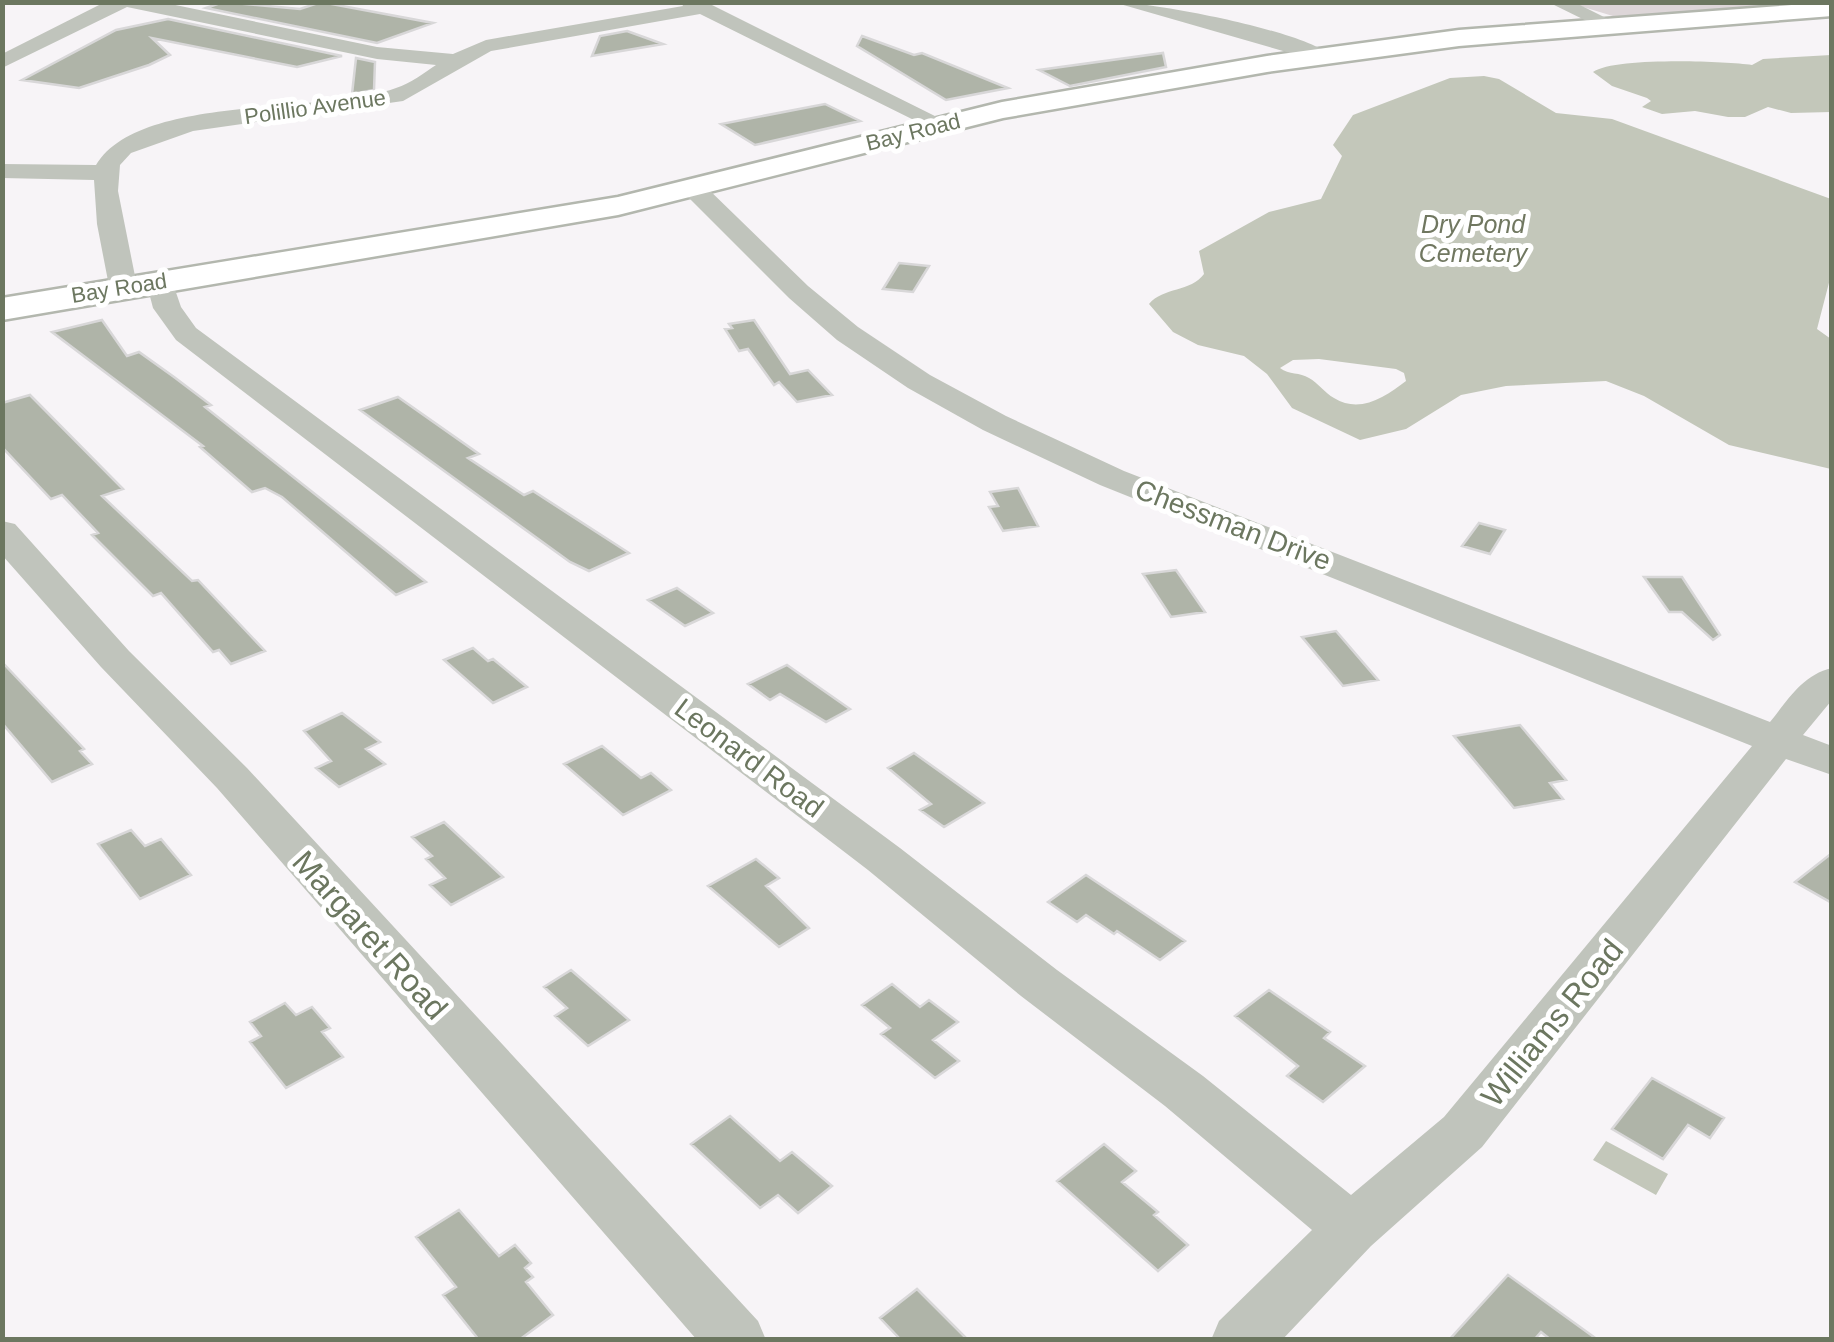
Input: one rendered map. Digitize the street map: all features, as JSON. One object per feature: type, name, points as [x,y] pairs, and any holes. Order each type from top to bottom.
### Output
[{"type":"main road","name":"Bay Road","points":[[2,309],[532,222],[694,189],[1037,103],[1321,56],[1459,38],[1832,9]]},
{"type":"street","points":[[2,62],[121,2]]},
{"type":"street","points":[[131,2],[377,53],[455,60]]},
{"type":"street","points":[[1122,2],[1321,56]]},
{"type":"street","points":[[1557,2],[1612,26]]},
{"type":"street","points":[[696,5],[942,125]]},
{"type":"street","name":"Polillio Avenue","points":[[106,172],[114,153],[160,130],[395,96],[412,91],[455,60],[503,42],[696,5]]},
{"type":"street","points":[[2,172],[58,176],[106,172],[141,284]]},
{"type":"street","name":"Chessman Drive","points":[[694,189],[814,306],[854,338],[950,400],[1023,439],[1130,485],[1832,762]]},
{"type":"street","name":"Leonard Road","points":[[141,284],[167,308],[186,334],[884,859],[1039,983],[1184,1091],[1351,1229]]},
{"type":"street","name":"Margaret Road","points":[[2,532],[115,659],[232,778],[736,1340]]},
{"type":"street","name":"Williams Road","points":[[1242,1340],[1351,1229],[1463,1132],[1710,830],[1812,694],[1832,680]]},
{"type":"shaded area","points":[[1831,2],[1626,20],[1570,3]]},
{"type":"water","points":[[1831,55],[1831,112],[1791,113],[1768,107],[1745,117],[1695,111],[1662,114],[1642,107],[1651,101],[1647,98],[1612,86],[1593,72],[1645,62],[1752,65],[1763,59]]},
{"type":"water","name":"Dry Pond Cemetery","points":[[1450,78],[1499,79],[1556,113],[1612,119],[1831,199],[1831,275],[1817,329],[1831,339],[1831,469],[1729,445],[1644,396],[1606,381],[1506,386],[1461,395],[1406,429],[1360,440],[1292,408],[1267,374],[1244,356],[1198,345],[1173,332],[1149,304],[1192,284],[1204,274],[1199,251],[1269,212],[1321,199],[1342,156],[1333,145],[1353,115]],"holes":[[[1319,359],[1404,373],[1406,381],[1381,398],[1353,404],[1334,398],[1306,376],[1280,368],[1293,360]]]},
{"type":"water","points":[[1606,1141],[1668,1174],[1656,1195],[1593,1160]]},
{"type":"building","points":[[223,2],[300,9],[321,2],[433,23],[377,43],[206,8]]},
{"type":"building","points":[[168,19],[342,56],[297,67],[152,38],[170,55],[79,88],[22,80],[116,30]]},
{"type":"building","points":[[627,31],[663,44],[592,56],[600,36]]},
{"type":"building","points":[[862,36],[914,55],[922,53],[1008,88],[946,100],[857,46]]},
{"type":"building","points":[[1163,53],[1166,67],[1070,86],[1039,70]]},
{"type":"building","points":[[356,58],[375,62],[374,90],[352,94]]},
{"type":"building","points":[[825,104],[860,121],[755,145],[721,124]]},
{"type":"building","points":[[899,263],[929,266],[913,292],[883,289]]},
{"type":"building","points":[[102,320],[127,356],[139,352],[174,377],[211,405],[205,407],[426,582],[396,595],[282,497],[265,488],[252,492],[200,447],[203,446],[52,332]]},
{"type":"building","points":[[754,320],[790,374],[808,370],[832,395],[797,402],[779,382],[774,385],[748,349],[739,351],[725,329],[732,328],[729,324]]},
{"type":"building","points":[[30,395],[123,489],[102,496],[192,581],[198,580],[265,651],[231,664],[219,650],[213,652],[161,593],[153,596],[92,535],[98,533],[62,495],[51,499],[2,447],[2,403]]},
{"type":"building","points":[[398,397],[479,454],[468,458],[524,495],[533,491],[629,553],[589,571],[570,562],[360,410]]},
{"type":"building","points":[[1018,488],[1038,526],[1003,531],[989,507],[998,506],[990,492]]},
{"type":"building","points":[[1479,523],[1505,530],[1490,554],[1462,546]]},
{"type":"building","points":[[1176,570],[1205,612],[1171,617],[1143,574]]},
{"type":"building","points":[[1644,577],[1682,577],[1720,635],[1713,640],[1682,612],[1669,612]]},
{"type":"building","points":[[677,588],[713,613],[685,626],[648,600]]},
{"type":"building","points":[[1336,631],[1378,680],[1343,686],[1302,637]]},
{"type":"building","points":[[473,648],[527,687],[493,703],[444,660]]},
{"type":"building","points":[[2,662],[84,749],[80,751],[92,764],[52,782],[2,723]]},
{"type":"building","points":[[787,665],[850,709],[826,722],[780,694],[770,700],[748,684]]},
{"type":"building","points":[[342,713],[380,742],[366,749],[385,764],[339,787],[316,768],[331,761],[304,731]]},
{"type":"building","points":[[1520,725],[1566,780],[1550,783],[1563,799],[1514,808],[1454,736]]},
{"type":"building","points":[[602,746],[641,778],[651,773],[671,790],[623,815],[564,764]]},
{"type":"building","points":[[914,753],[984,803],[944,827],[920,810],[931,804],[888,768]]},
{"type":"building","points":[[444,822],[503,877],[451,905],[430,885],[445,878],[426,859],[432,856],[412,837]]},
{"type":"building","points":[[131,830],[145,846],[161,839],[191,875],[140,899],[98,844]]},
{"type":"building","points":[[1832,853],[1832,903],[1795,882]]},
{"type":"building","points":[[756,859],[779,878],[766,886],[809,928],[779,947],[708,886]]},
{"type":"building","points":[[1086,875],[1185,941],[1160,960],[1117,931],[1114,934],[1086,915],[1077,922],[1048,902]]},
{"type":"building","points":[[571,970],[629,1020],[588,1046],[555,1016],[567,1008],[544,987]]},
{"type":"building","points":[[892,984],[920,1007],[929,1000],[958,1022],[933,1040],[959,1061],[935,1078],[881,1034],[890,1028],[862,1005]]},
{"type":"building","points":[[1269,990],[1330,1032],[1324,1038],[1365,1066],[1323,1102],[1287,1076],[1298,1066],[1235,1016]]},
{"type":"building","points":[[285,1003],[296,1015],[312,1007],[330,1028],[322,1032],[343,1057],[286,1088],[250,1042],[261,1036],[250,1022]]},
{"type":"building","points":[[1652,1078],[1724,1118],[1710,1138],[1688,1125],[1663,1159],[1612,1129]]},
{"type":"building","points":[[730,1116],[780,1161],[792,1152],[832,1186],[798,1213],[778,1195],[760,1208],[691,1144]]},
{"type":"building","points":[[1104,1144],[1136,1171],[1122,1182],[1158,1212],[1154,1215],[1188,1245],[1158,1271],[1057,1181]]},
{"type":"building","points":[[459,1210],[499,1256],[515,1245],[531,1263],[525,1268],[533,1277],[526,1282],[553,1315],[519,1340],[479,1340],[443,1295],[456,1287],[416,1237]]},
{"type":"building","points":[[1508,1275],[1598,1340],[1551,1340],[1541,1332],[1534,1340],[1449,1340]]},
{"type":"building","points":[[917,1289],[968,1340],[901,1340],[880,1318]]}]
